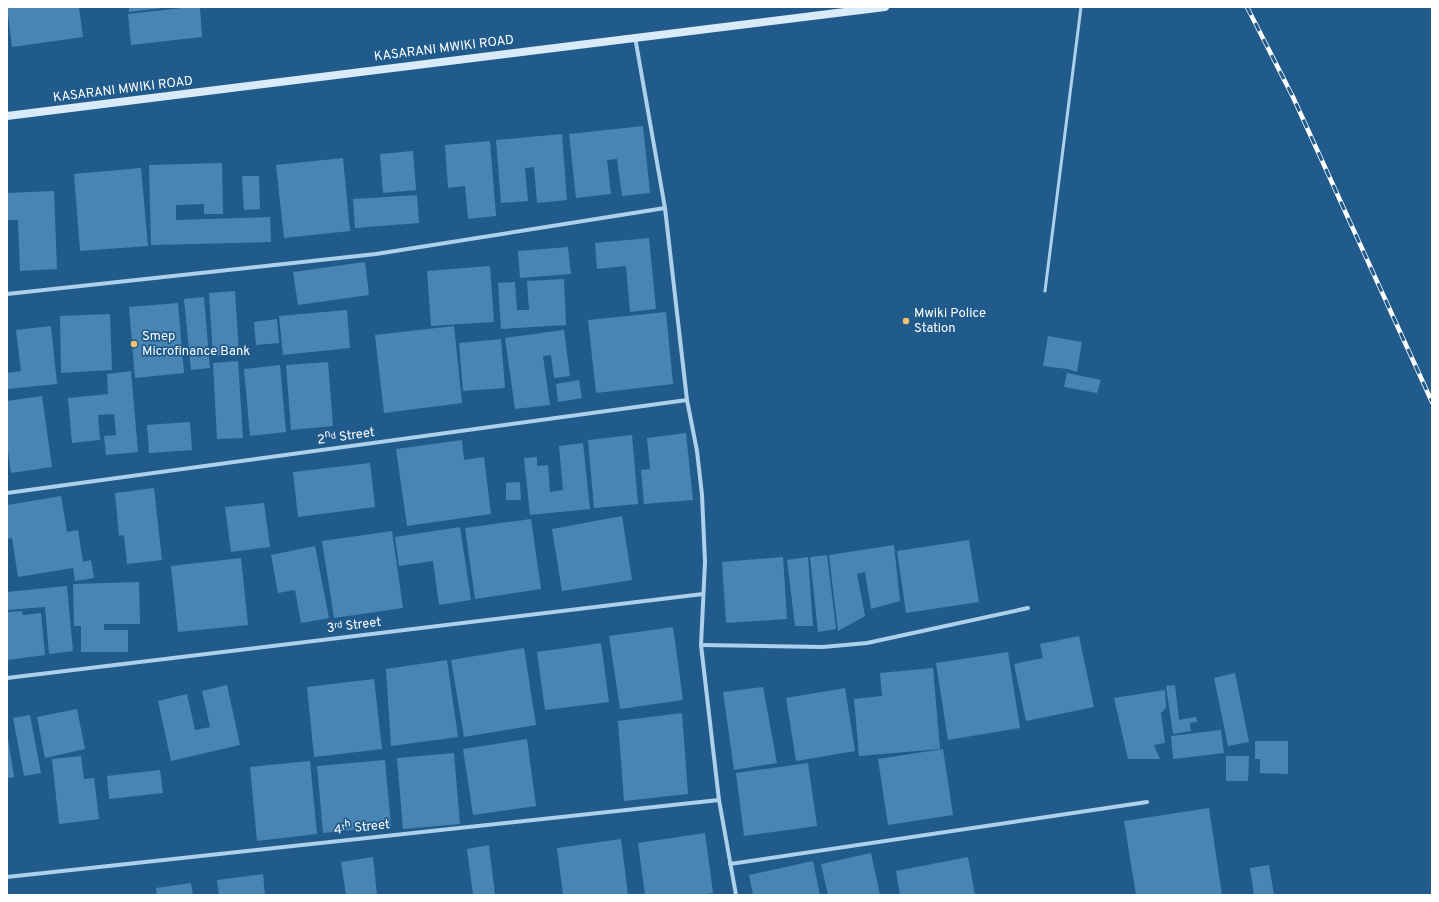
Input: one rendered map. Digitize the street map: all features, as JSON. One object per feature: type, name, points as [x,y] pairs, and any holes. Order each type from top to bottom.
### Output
[{"type":"main road","name":"KASARANI MWIKI ROAD","points":[[7,116],[885,7]]},
{"type":"street","points":[[635,38],[665,208],[687,400],[697,451],[702,495],[705,562],[701,645],[719,800],[736,895]]},
{"type":"street","points":[[7,294],[376,254],[665,208]]},
{"type":"street","name":"2ⁿᵈ Street","points":[[7,493],[687,400]]},
{"type":"street","name":"3ʳᵈ Street","points":[[7,678],[703,594]]},
{"type":"street","points":[[701,645],[823,646],[867,642],[1028,608]]},
{"type":"street","name":"4ᵗʰ Street","points":[[7,877],[719,800]]},
{"type":"street","points":[[730,864],[1147,802]]},
{"type":"lane","points":[[1045,291],[1081,7]]},
{"type":"building","points":[[7,7],[79,7],[83,37],[12,47]]},
{"type":"building","points":[[129,7],[162,7],[162,8],[129,12]]},
{"type":"building","points":[[200,7],[202,37],[131,45],[128,14]]},
{"type":"building","points":[[643,126],[650,193],[622,196],[617,159],[607,160],[611,194],[576,198],[569,134]]},
{"type":"building","points":[[562,134],[567,200],[537,203],[534,167],[525,168],[528,201],[501,203],[496,140]]},
{"type":"building","points":[[490,141],[496,216],[468,219],[465,186],[448,188],[445,145]]},
{"type":"building","points":[[413,151],[416,190],[383,193],[380,154]]},
{"type":"building","points":[[343,158],[350,231],[284,238],[276,165]]},
{"type":"building","points":[[222,163],[223,214],[204,214],[204,204],[176,205],[176,220],[270,217],[271,242],[151,245],[149,165]]},
{"type":"building","points":[[141,168],[148,246],[80,251],[74,174]]},
{"type":"building","points":[[242,176],[259,176],[260,209],[244,210]]},
{"type":"building","points":[[54,191],[57,269],[20,271],[18,220],[7,220],[7,193]]},
{"type":"building","points":[[417,195],[419,223],[355,228],[353,199]]},
{"type":"building","points":[[649,238],[656,309],[630,312],[626,266],[597,269],[595,243]]},
{"type":"building","points":[[568,247],[571,274],[520,278],[518,251]]},
{"type":"building","points":[[365,262],[369,295],[298,305],[293,272]]},
{"type":"building","points":[[490,266],[494,322],[431,326],[427,271]]},
{"type":"building","points":[[564,279],[566,325],[501,329],[498,283],[515,282],[517,310],[529,310],[527,281]]},
{"type":"building","points":[[235,291],[239,354],[213,356],[209,293]]},
{"type":"building","points":[[204,297],[210,368],[191,370],[184,299]]},
{"type":"building","points":[[178,303],[184,373],[135,378],[129,307]]},
{"type":"building","points":[[347,310],[350,348],[283,355],[279,316]]},
{"type":"building","points":[[666,312],[673,384],[596,393],[588,320]]},
{"type":"building","points":[[110,314],[112,370],[61,373],[60,316]]},
{"type":"building","points":[[277,319],[279,343],[256,345],[254,322]]},
{"type":"building","points":[[51,326],[57,384],[7,389],[7,373],[21,371],[16,330]]},
{"type":"building","points":[[454,326],[462,403],[384,413],[375,335]]},
{"type":"building","points":[[564,330],[570,376],[554,378],[551,355],[543,356],[550,405],[515,409],[505,338]]},
{"type":"building","points":[[1048,336],[1082,342],[1077,372],[1068,369],[1043,366]]},
{"type":"building","points":[[501,339],[505,388],[463,391],[459,343]]},
{"type":"building","points":[[238,361],[243,438],[217,439],[213,363]]},
{"type":"building","points":[[328,362],[333,426],[291,430],[286,365]]},
{"type":"building","points":[[280,365],[286,432],[250,436],[244,369]]},
{"type":"building","points":[[131,371],[138,452],[106,455],[104,436],[116,435],[114,414],[98,415],[100,440],[72,443],[68,398],[108,394],[107,374]]},
{"type":"building","points":[[1067,373],[1101,380],[1097,393],[1064,387]]},
{"type":"building","points":[[579,380],[582,398],[558,402],[556,384]]},
{"type":"building","points":[[42,396],[52,467],[11,473],[7,444],[7,401]]},
{"type":"building","points":[[190,422],[192,450],[149,453],[147,425]]},
{"type":"building","points":[[686,433],[693,500],[644,504],[641,470],[650,469],[647,438]]},
{"type":"building","points":[[632,435],[638,504],[594,508],[588,440]]},
{"type":"building","points":[[462,440],[464,460],[484,457],[491,514],[407,526],[396,449]]},
{"type":"building","points":[[583,443],[590,509],[530,515],[524,458],[537,457],[537,466],[548,465],[550,492],[563,490],[559,446]]},
{"type":"building","points":[[370,463],[375,507],[298,517],[293,472]]},
{"type":"building","points":[[520,482],[521,500],[506,500],[506,483]]},
{"type":"building","points":[[154,488],[162,560],[127,564],[124,535],[119,536],[115,493]]},
{"type":"building","points":[[61,496],[67,532],[78,530],[83,562],[91,560],[94,578],[75,581],[73,568],[18,577],[12,538],[7,539],[7,505]]},
{"type":"building","points":[[264,503],[270,547],[231,552],[225,507]]},
{"type":"building","points":[[622,516],[632,580],[562,591],[552,529]]},
{"type":"building","points":[[531,519],[541,589],[475,599],[465,528]]},
{"type":"building","points":[[460,527],[471,600],[439,605],[433,561],[399,566],[395,537]]},
{"type":"building","points":[[392,531],[403,608],[334,618],[322,541]]},
{"type":"building","points":[[969,540],[979,602],[906,613],[897,551]]},
{"type":"building","points":[[894,545],[900,601],[871,609],[865,572],[857,574],[865,616],[838,631],[829,555]]},
{"type":"building","points":[[315,546],[329,618],[301,623],[295,590],[278,593],[271,555]]},
{"type":"building","points":[[827,555],[836,629],[818,632],[810,557]]},
{"type":"building","points":[[783,557],[787,619],[726,623],[722,562]]},
{"type":"building","points":[[808,557],[813,626],[795,626],[787,560]]},
{"type":"building","points":[[241,558],[248,625],[178,632],[171,566]]},
{"type":"building","points":[[139,582],[140,624],[104,624],[104,630],[128,630],[128,652],[81,652],[81,626],[74,626],[73,584]]},
{"type":"building","points":[[67,586],[73,651],[49,654],[45,607],[7,610],[7,592]]},
{"type":"building","points":[[22,611],[23,615],[41,613],[45,655],[7,660],[7,612]]},
{"type":"building","points":[[673,627],[683,700],[620,709],[609,636]]},
{"type":"building","points":[[1079,636],[1094,707],[1026,721],[1014,664],[1043,658],[1040,644]]},
{"type":"building","points":[[601,643],[609,702],[545,710],[537,652]]},
{"type":"building","points":[[524,648],[536,725],[464,737],[451,660]]},
{"type":"building","points":[[1008,652],[1020,728],[948,740],[936,663]]},
{"type":"building","points":[[447,660],[458,737],[391,746],[386,669]]},
{"type":"building","points":[[933,668],[940,749],[859,756],[854,699],[882,696],[880,673]]},
{"type":"building","points":[[1235,673],[1249,742],[1228,746],[1214,678]]},
{"type":"building","points":[[374,679],[382,749],[314,757],[307,687]]},
{"type":"building","points":[[227,685],[240,745],[171,761],[158,701],[187,694],[195,730],[210,727],[202,691]]},
{"type":"building","points":[[1175,685],[1179,720],[1196,717],[1197,722],[1190,723],[1191,731],[1173,734],[1166,686]]},
{"type":"building","points":[[763,687],[777,763],[734,770],[723,692]]},
{"type":"building","points":[[845,688],[855,751],[796,761],[786,698]]},
{"type":"building","points":[[1165,690],[1166,708],[1161,713],[1165,743],[1154,745],[1160,759],[1128,759],[1114,698]]},
{"type":"building","points":[[77,709],[85,749],[45,758],[37,717]]},
{"type":"building","points":[[682,713],[688,794],[624,801],[618,721]]},
{"type":"building","points":[[30,715],[41,773],[24,776],[13,718]]},
{"type":"building","points":[[1221,730],[1224,753],[1173,759],[1171,736]]},
{"type":"building","points":[[7,732],[14,777],[7,778]]},
{"type":"building","points":[[527,739],[536,806],[473,815],[463,749]]},
{"type":"building","points":[[1255,741],[1288,741],[1288,774],[1260,773],[1260,759],[1255,759]]},
{"type":"building","points":[[943,749],[953,815],[888,825],[878,759]]},
{"type":"building","points":[[454,753],[460,824],[403,829],[397,758]]},
{"type":"building","points":[[81,756],[84,779],[94,778],[99,819],[59,824],[52,759]]},
{"type":"building","points":[[1226,756],[1249,756],[1248,781],[1226,781]]},
{"type":"building","points":[[385,760],[391,826],[323,833],[317,766]]},
{"type":"building","points":[[310,761],[317,834],[257,841],[250,767]]},
{"type":"building","points":[[808,763],[817,826],[744,836],[736,773]]},
{"type":"building","points":[[160,770],[163,793],[109,799],[107,776]]},
{"type":"building","points":[[1209,808],[1222,895],[1136,895],[1124,821]]},
{"type":"building","points":[[705,833],[713,893],[699,895],[645,895],[638,843]]},
{"type":"building","points":[[621,839],[628,895],[563,895],[557,848]]},
{"type":"building","points":[[489,845],[495,895],[473,895],[467,849]]},
{"type":"building","points":[[871,853],[880,895],[828,895],[821,864]]},
{"type":"building","points":[[373,857],[377,895],[346,895],[341,862]]},
{"type":"building","points":[[968,857],[975,895],[900,895],[896,871]]},
{"type":"building","points":[[813,861],[820,895],[753,895],[749,875]]},
{"type":"building","points":[[1269,865],[1274,895],[1254,895],[1250,868]]},
{"type":"building","points":[[263,874],[265,895],[219,895],[217,880]]},
{"type":"building","points":[[191,883],[193,895],[157,895],[156,888]]},
{"type":"railway","points":[[1247,7],[1293,97],[1432,402]]},
{"type":"place","name":"Mwiki Police Station","points":[[906,321]]},
{"type":"place","name":"Smep Microfinance Bank","points":[[134,344]]}]
